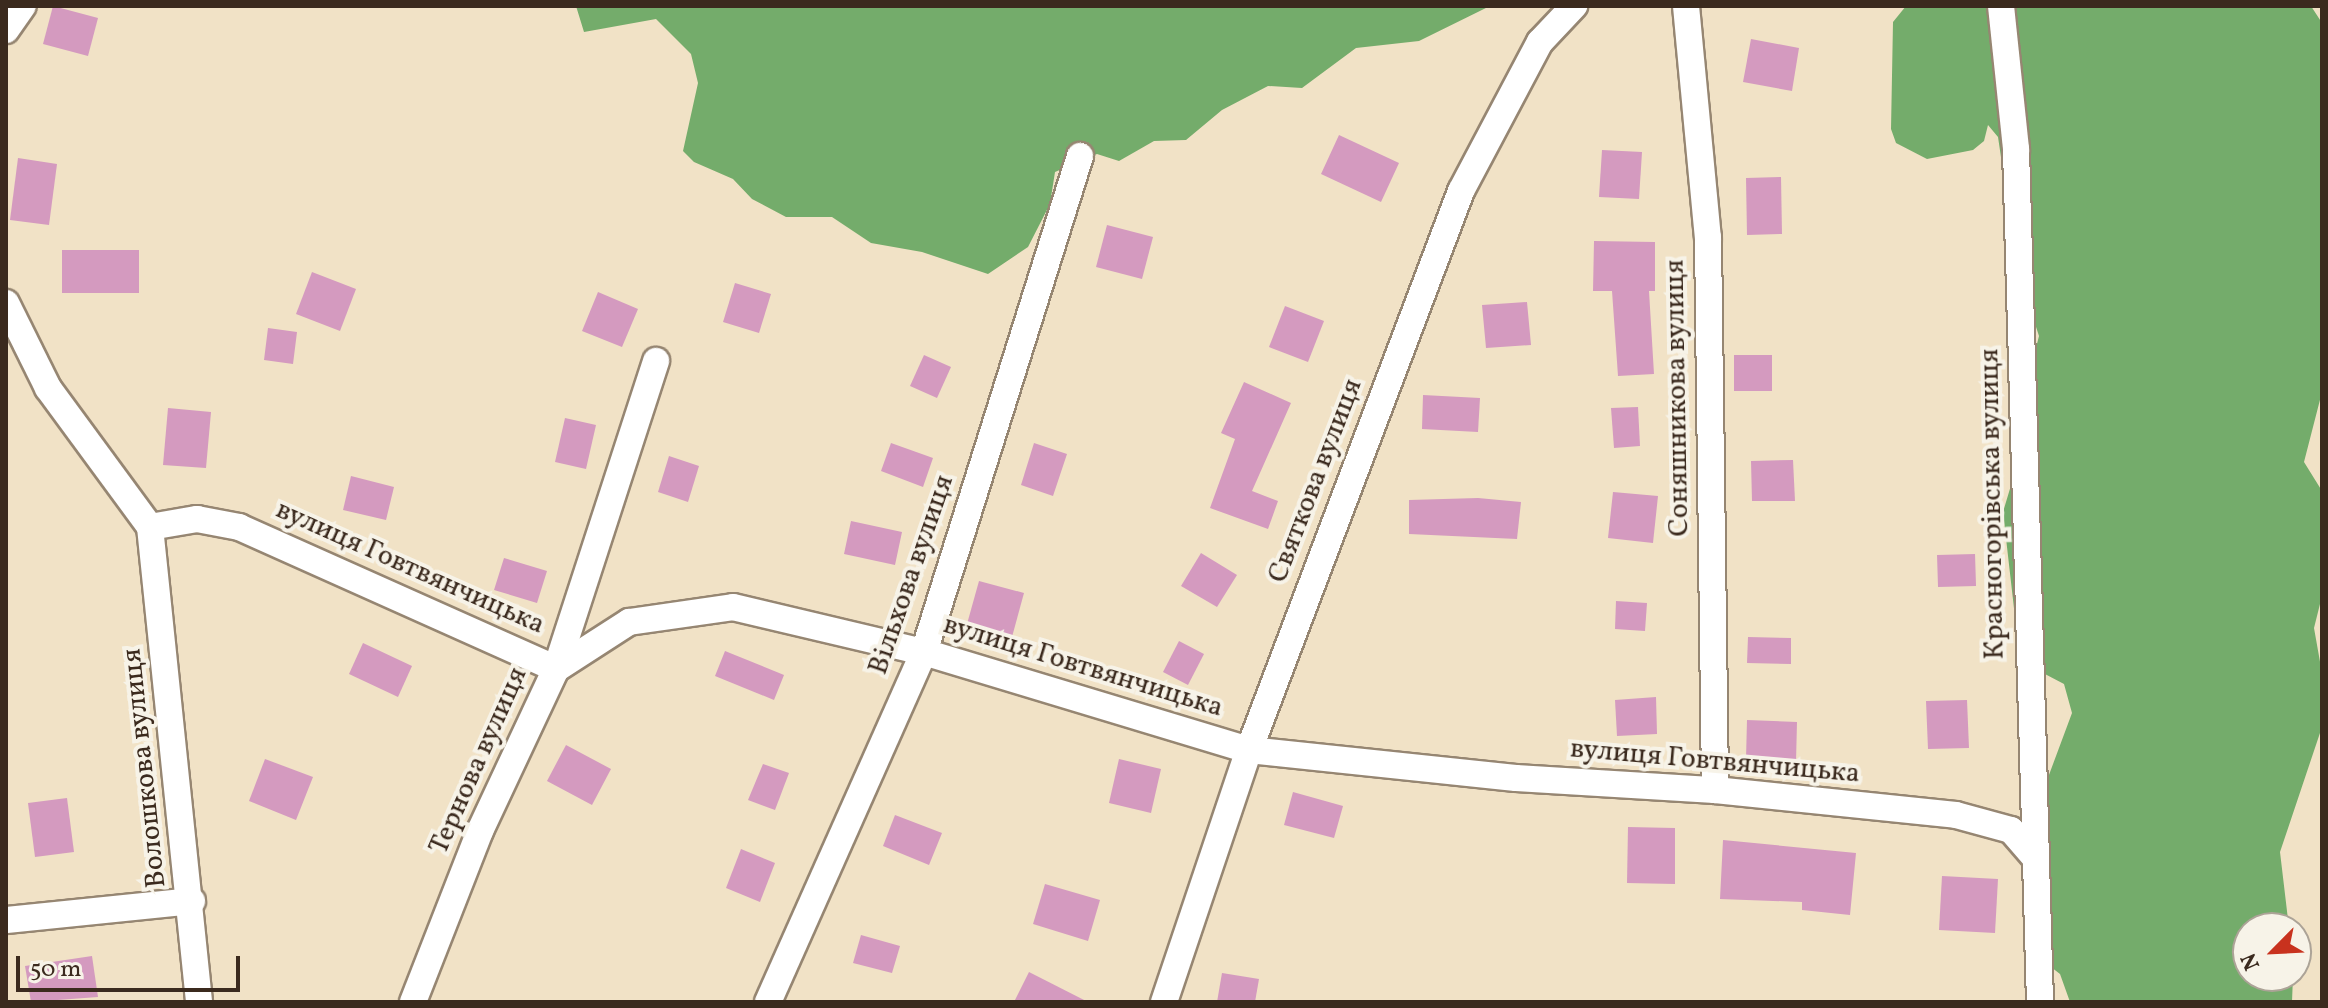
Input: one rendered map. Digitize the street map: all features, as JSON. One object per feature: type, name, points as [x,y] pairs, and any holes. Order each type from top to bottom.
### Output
[{"type":"street","points":[[6,30],[23,6]]},
{"type":"street","name":"Святкова вулиця","points":[[1164,1002],[1249,750],[1461,191],[1540,42],[1574,6]]},
{"type":"street","name":"Соняшникова вулиця","points":[[1686,6],[1708,237],[1715,790]]},
{"type":"street","name":"Красногорівська вулиця","points":[[2001,6],[2016,149],[2033,855],[2040,1002]]},
{"type":"street","name":"Вільхова вулиця","points":[[768,1002],[924,652],[1080,156]]},
{"type":"street","points":[[6,303],[48,388],[150,527]]},
{"type":"street","name":"Тернова вулиця","points":[[413,1002],[480,831],[556,669],[656,361]]},
{"type":"street","name":"вулиця Говтвянчицька","points":[[150,527],[197,519],[239,527],[556,669],[629,622],[733,607],[924,652],[1249,750],[1516,778],[1715,790],[1956,815],[2011,830],[2033,855]]},
{"type":"street","name":"Волошкова вулиця","points":[[150,527],[192,901],[199,1002]]},
{"type":"street","points":[[6,920],[192,901]]},
{"type":"green space","points":[[576,6],[1490,6],[1419,41],[1356,48],[1302,88],[1268,86],[1222,110],[1186,140],[1154,141],[1119,161],[1097,154],[1055,172],[1050,204],[1028,247],[988,274],[922,252],[871,243],[832,217],[786,217],[752,199],[733,179],[694,162],[683,151],[698,83],[691,54],[656,19],[584,32]]},
{"type":"green space","points":[[1906,6],[2311,6],[2322,23],[2322,392],[2304,462],[2322,491],[2322,596],[2314,628],[2322,673],[2322,727],[2280,852],[2287,912],[2232,912],[2232,992],[2292,992],[2292,1002],[2070,1002],[2060,974],[2042,960],[2039,931],[2050,869],[2043,791],[2072,713],[2064,684],[2020,661],[2003,512],[2024,442],[2027,383],[2039,336],[2018,272],[1998,137],[1988,125],[1984,141],[1973,150],[1927,159],[1896,143],[1891,129],[1893,22]]},
{"type":"building","points":[[53,6],[98,18],[88,56],[43,44]]},
{"type":"building","points":[[1751,39],[1799,48],[1792,91],[1743,82]]},
{"type":"building","points":[[1339,135],[1399,163],[1381,202],[1321,174]]},
{"type":"building","points":[[1602,150],[1642,152],[1639,199],[1599,197]]},
{"type":"building","points":[[18,158],[57,164],[49,225],[10,220]]},
{"type":"building","points":[[1781,177],[1782,234],[1747,235],[1746,178]]},
{"type":"building","points":[[1107,225],[1153,237],[1142,279],[1096,267]]},
{"type":"building","points":[[1594,241],[1655,242],[1655,291],[1649,291],[1654,374],[1618,376],[1612,291],[1593,291]]},
{"type":"building","points":[[62,250],[139,250],[139,293],[62,293]]},
{"type":"building","points":[[312,272],[356,289],[340,331],[296,314]]},
{"type":"building","points":[[735,283],[771,294],[759,333],[723,322]]},
{"type":"building","points":[[598,292],[638,309],[622,347],[582,331]]},
{"type":"building","points":[[1527,302],[1531,345],[1486,348],[1482,305]]},
{"type":"building","points":[[1285,306],[1324,321],[1308,362],[1269,347]]},
{"type":"building","points":[[268,328],[297,332],[293,364],[264,360]]},
{"type":"building","points":[[924,355],[951,367],[937,398],[910,386]]},
{"type":"building","points":[[1734,355],[1772,355],[1772,391],[1734,391]]},
{"type":"building","points":[[1244,382],[1291,403],[1252,491],[1278,501],[1268,529],[1210,508],[1235,439],[1221,433]]},
{"type":"building","points":[[1423,395],[1480,398],[1478,432],[1422,429]]},
{"type":"building","points":[[1638,407],[1640,446],[1614,448],[1611,408]]},
{"type":"building","points":[[168,408],[211,412],[206,468],[163,465]]},
{"type":"building","points":[[565,418],[596,425],[586,469],[555,462]]},
{"type":"building","points":[[891,443],[933,458],[923,487],[881,471]]},
{"type":"building","points":[[1034,443],[1067,454],[1053,496],[1021,485]]},
{"type":"building","points":[[669,456],[699,466],[688,502],[658,492]]},
{"type":"building","points":[[1793,460],[1795,501],[1752,501],[1751,461]]},
{"type":"building","points":[[351,476],[394,487],[386,520],[343,510]]},
{"type":"building","points":[[1613,492],[1658,496],[1653,543],[1608,538]]},
{"type":"building","points":[[1478,498],[1521,502],[1517,539],[1409,534],[1409,500]]},
{"type":"building","points":[[851,521],[902,532],[895,565],[844,554]]},
{"type":"building","points":[[1201,553],[1237,575],[1217,607],[1181,586]]},
{"type":"building","points":[[1975,554],[1976,586],[1938,587],[1937,555]]},
{"type":"building","points":[[504,558],[547,571],[537,603],[494,590]]},
{"type":"building","points":[[979,581],[1024,593],[1012,637],[967,624]]},
{"type":"building","points":[[1616,601],[1647,603],[1645,631],[1615,629]]},
{"type":"building","points":[[1748,637],[1791,638],[1791,664],[1747,663]]},
{"type":"building","points":[[1179,641],[1204,654],[1188,685],[1163,672]]},
{"type":"building","points":[[363,643],[412,666],[398,697],[349,674]]},
{"type":"building","points":[[725,651],[784,675],[774,700],[715,676]]},
{"type":"building","points":[[1656,697],[1657,734],[1617,736],[1615,700]]},
{"type":"building","points":[[1967,700],[1969,748],[1928,749],[1926,701]]},
{"type":"building","points":[[1747,720],[1797,722],[1796,762],[1746,759]]},
{"type":"building","points":[[566,745],[611,769],[592,805],[547,781]]},
{"type":"building","points":[[265,759],[313,777],[296,820],[249,801]]},
{"type":"building","points":[[1119,759],[1161,769],[1151,813],[1109,803]]},
{"type":"building","points":[[763,764],[789,773],[775,810],[748,800]]},
{"type":"building","points":[[1293,792],[1343,806],[1334,838],[1284,825]]},
{"type":"building","points":[[67,798],[74,852],[35,857],[28,803]]},
{"type":"building","points":[[895,815],[942,833],[929,865],[883,846]]},
{"type":"building","points":[[1628,827],[1675,828],[1675,884],[1627,883]]},
{"type":"building","points":[[1723,840],[1856,853],[1850,915],[1802,910],[1802,902],[1720,899]]},
{"type":"building","points":[[741,849],[775,863],[760,902],[726,888]]},
{"type":"building","points":[[1942,876],[1998,879],[1995,933],[1939,930]]},
{"type":"building","points":[[1045,884],[1100,900],[1088,941],[1033,924]]},
{"type":"building","points":[[861,935],[900,946],[892,973],[853,963]]},
{"type":"building","points":[[92,956],[98,997],[31,1002],[25,966]]},
{"type":"building","points":[[1029,972],[1088,1002],[1014,1002]]},
{"type":"building","points":[[1222,973],[1259,979],[1255,1002],[1217,1002]]}]
